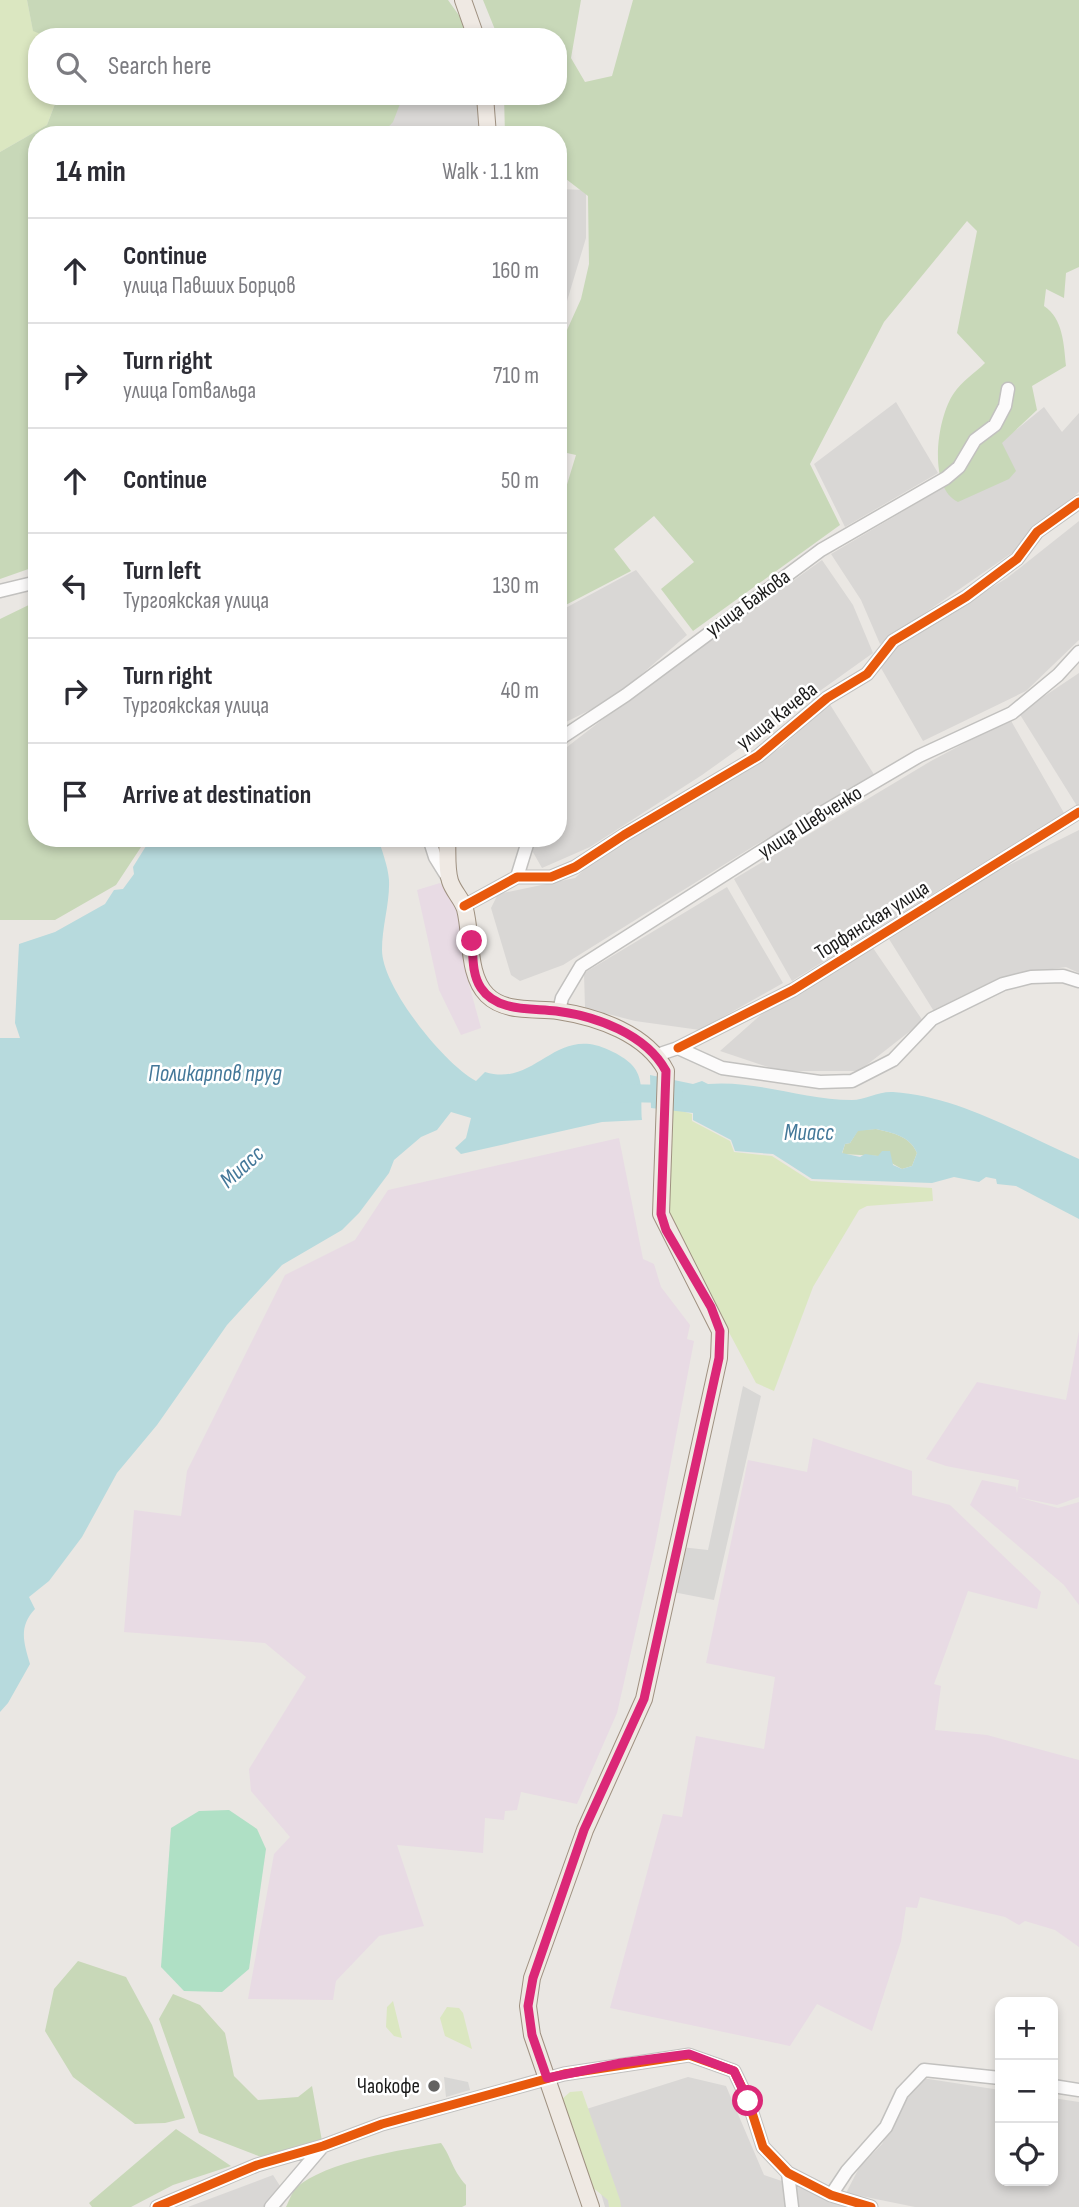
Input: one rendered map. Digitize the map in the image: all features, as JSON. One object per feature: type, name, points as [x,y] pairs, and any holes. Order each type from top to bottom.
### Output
[{"type":"main road","points":[[463,0],[473,28]]},
{"type":"main road","points":[[486,105],[487,126]]},
{"type":"main road","points":[[448,847],[450,881],[464,906],[479,987],[489,998],[506,1006],[559,1011],[618,1030],[645,1043],[657,1055],[666,1071],[661,1214],[666,1230],[711,1307],[720,1331],[719,1358],[644,1699],[584,1830],[533,1978],[528,2006],[532,2035],[591,2207]]},
{"type":"street","name":"улица Бажова","points":[[567,734],[626,695],[821,550],[946,478],[959,467],[975,440],[995,425],[1008,389]]},
{"type":"street","name":"улица Качева","points":[[464,906],[517,877],[551,877],[575,867],[758,756],[827,698],[867,674],[893,641],[966,597],[1017,559],[1037,532],[1079,502]]},
{"type":"street","points":[[0,590],[28,584]]},
{"type":"street","name":"улица Шевченко","points":[[559,1011],[562,998],[580,966],[838,804],[919,757],[1012,713],[1058,675],[1079,652]]},
{"type":"street","name":"Торфянская улица","points":[[657,1055],[678,1048],[793,990],[1079,811]]},
{"type":"street","points":[[432,847],[450,881]]},
{"type":"street","points":[[517,877],[526,847]]},
{"type":"street","points":[[678,1048],[722,1068],[820,1082],[852,1081],[893,1060],[932,1019],[1003,984],[1031,977],[1063,976],[1079,981]]},
{"type":"street","points":[[157,2207],[257,2165],[323,2146],[382,2124],[547,2078],[621,2063],[689,2054],[734,2071],[748,2101],[763,2147],[788,2173],[831,2195],[871,2207]]},
{"type":"street","points":[[831,2195],[847,2171],[886,2126],[902,2093],[924,2070],[995,2077]]},
{"type":"street","points":[[1058,2087],[1079,2090]]},
{"type":"street","points":[[271,2207],[323,2146]]},
{"type":"street","points":[[788,2173],[792,2207]]},
{"type":"shaded area","points":[[386,105],[482,105],[484,126],[377,126]]},
{"type":"shaded area","points":[[567,189],[586,190],[586,238],[567,301]]},
{"type":"shaded area","points":[[896,402],[938,473],[845,527],[814,464]]},
{"type":"shaded area","points":[[1044,407],[1062,432],[1079,413],[1079,492],[1031,530],[1022,546],[880,644],[861,600],[831,554],[951,483]]},
{"type":"shaded area","points":[[1079,521],[1079,640],[1026,691],[923,741],[881,668],[888,651],[1007,578]]},
{"type":"shaded area","points":[[822,560],[853,605],[873,653],[702,775],[590,847],[542,868],[530,847],[567,847],[567,747],[643,688]]},
{"type":"shaded area","points":[[636,570],[687,635],[614,698],[567,722],[567,607]]},
{"type":"shaded area","points":[[1079,673],[1079,805],[1077,806],[1019,713]]},
{"type":"shaded area","points":[[829,703],[875,776],[754,846],[563,965],[520,981],[511,975],[491,908],[498,894],[575,878],[615,842],[691,803],[782,747]]},
{"type":"shaded area","points":[[1010,719],[1064,813],[792,981],[734,879],[931,761]]},
{"type":"shaded area","points":[[1079,830],[1079,973],[1066,967],[1010,975],[935,1013],[889,939],[995,872]]},
{"type":"shaded area","points":[[440,883],[460,907],[465,932],[467,977],[481,1028],[461,1035],[439,990],[417,890]]},
{"type":"shaded area","points":[[727,887],[783,983],[700,1030],[635,1021],[585,1008],[584,973]]},
{"type":"shaded area","points":[[873,948],[923,1021],[859,1071],[780,1071],[720,1051],[764,1012]]},
{"type":"shaded area","points":[[619,1138],[643,1259],[654,1264],[661,1287],[690,1325],[687,1339],[694,1341],[655,1546],[617,1713],[577,1804],[521,1792],[517,1810],[505,1811],[504,1820],[485,1818],[483,1853],[397,1845],[424,1926],[379,1936],[336,1981],[333,2000],[248,1999],[274,1854],[290,1837],[251,1791],[249,1769],[306,1677],[265,1643],[124,1632],[134,1510],[181,1516],[187,1471],[285,1275],[355,1240],[388,1190]]},
{"type":"shaded area","points":[[1079,1331],[1079,1497],[1057,1505],[1017,1497],[1058,1508],[1079,1502],[1079,1605],[1064,1585],[970,1505],[982,1480],[1016,1487],[1017,1493],[1019,1480],[946,1466],[926,1459],[977,1382],[1066,1400]]},
{"type":"shaded area","points":[[743,1386],[761,1396],[714,1600],[673,1592],[681,1547],[708,1550]]},
{"type":"shaded area","points":[[813,1438],[912,1471],[912,1495],[950,1505],[1041,1592],[1037,1609],[968,1591],[934,1684],[941,1686],[935,1730],[987,1735],[1079,1760],[1079,1947],[1055,1930],[1025,1921],[1019,1925],[1005,1917],[920,1897],[917,1908],[906,1907],[901,1941],[872,2031],[817,2004],[790,2046],[610,2008],[663,1814],[682,1817],[696,1736],[764,1749],[775,1677],[706,1663],[748,1460],[807,1472]]},
{"type":"shaded area","points":[[444,2077],[468,2082],[470,2090],[446,2097]]},
{"type":"shaded area","points":[[688,2077],[726,2086],[764,2175],[859,2207],[605,2207],[577,2112]]},
{"type":"shaded area","points":[[922,2078],[995,2089],[995,2186],[1058,2186],[1058,2099],[1079,2102],[1079,2207],[915,2207],[846,2193],[859,2168],[882,2144],[900,2108]]},
{"type":"shaded area","points":[[273,2175],[287,2197],[282,2207],[188,2207]]},
{"type":"green space","points":[[0,0],[27,0],[33,28],[28,28],[28,105],[55,105],[47,125],[28,126],[28,136],[0,152]]},
{"type":"green space","points":[[27,0],[448,0],[463,21],[464,28],[32,28]]},
{"type":"green space","points":[[483,0],[581,0],[571,58],[585,82],[612,76],[633,0],[1079,0],[1079,267],[1066,273],[1064,298],[1046,289],[1044,306],[1059,325],[1066,366],[1032,386],[1037,410],[1002,443],[1016,471],[1009,479],[958,502],[948,494],[939,467],[940,434],[948,404],[961,385],[985,363],[957,333],[977,231],[967,221],[884,322],[810,464],[840,525],[693,631],[661,589],[694,562],[654,516],[614,549],[631,571],[567,604],[567,484],[576,455],[567,453],[567,330],[581,299],[589,264],[588,196],[567,180],[567,126],[505,126],[504,105],[567,105],[567,28],[494,28]]},
{"type":"green space","points":[[55,105],[400,105],[389,126],[47,125]]},
{"type":"green space","points":[[28,136],[28,569],[0,579],[0,152]]},
{"type":"green space","points":[[28,605],[28,847],[141,847],[116,885],[55,920],[0,920],[0,619]]},
{"type":"green space","points":[[671,1108],[692,1114],[692,1121],[730,1141],[734,1152],[772,1156],[811,1181],[932,1188],[933,1201],[867,1206],[859,1210],[813,1287],[774,1391],[756,1383],[666,1214]]},
{"type":"green space","points":[[876,1129],[900,1136],[914,1147],[917,1153],[912,1166],[902,1169],[879,1156],[842,1154],[845,1144],[850,1143],[858,1130]]},
{"type":"green space","points":[[229,1810],[257,1829],[266,1849],[249,1969],[222,1992],[184,1991],[161,1967],[171,1828],[199,1811]]},
{"type":"green space","points":[[78,1961],[126,1977],[152,2025],[185,2118],[165,2123],[135,2124],[73,2077],[45,2031],[54,1989]]},
{"type":"green space","points":[[173,1994],[200,2005],[225,2033],[234,2076],[258,2100],[298,2097],[312,2086],[322,2141],[266,2159],[199,2133],[159,2019]]},
{"type":"green space","points":[[393,2001],[402,2038],[394,2036],[386,2027],[387,2007]]},
{"type":"green space","points":[[447,2007],[459,2008],[463,2013],[472,2049],[445,2036],[440,2018]]},
{"type":"green space","points":[[582,2091],[621,2207],[609,2207],[608,2200],[592,2187],[561,2100],[570,2092]]},
{"type":"green space","points":[[176,2129],[231,2166],[173,2185],[131,2207],[92,2207],[89,2203]]},
{"type":"green space","points":[[441,2143],[466,2185],[466,2205],[462,2207],[286,2207],[296,2188],[326,2171],[365,2158]]},
{"type":"water","name":"Поликарпов пруд","points":[[145,847],[381,847],[389,880],[382,941],[385,966],[403,1003],[448,1059],[476,1081],[485,1072],[503,1075],[518,1072],[559,1050],[590,1044],[622,1057],[636,1070],[641,1086],[642,1120],[602,1122],[461,1154],[455,1148],[466,1138],[471,1118],[451,1112],[437,1130],[421,1137],[394,1160],[389,1173],[359,1213],[342,1230],[282,1265],[227,1325],[157,1425],[117,1473],[82,1537],[49,1581],[29,1597],[35,1609],[24,1629],[24,1642],[30,1664],[0,1712],[0,1038],[20,1038],[15,1023],[19,944],[55,932],[105,904],[114,890],[123,889],[134,874],[133,867]]},
{"type":"water","name":"Миасс","points":[[650,1075],[693,1084],[702,1081],[708,1084],[745,1085],[834,1099],[857,1100],[893,1092],[941,1101],[989,1118],[1079,1159],[1079,1219],[1016,1186],[997,1184],[996,1179],[986,1177],[979,1182],[954,1177],[932,1183],[812,1179],[773,1154],[735,1151],[731,1140],[693,1120],[693,1113],[651,1108]],"holes":[[[876,1129],[900,1136],[914,1147],[917,1153],[912,1166],[902,1169],[893,1165],[890,1151],[882,1151],[878,1156],[865,1154],[860,1157],[842,1153],[845,1144],[850,1143],[858,1131]]]},
{"type":"waterway","name":"Миасс","points":[[618,1093],[674,1094]]},
{"type":"cycle path","points":[[464,906],[517,877],[551,877],[575,867],[758,756],[827,698],[867,674],[893,641],[966,597],[1017,559],[1037,532],[1079,502]]},
{"type":"cycle path","points":[[678,1048],[793,990],[1079,812]]},
{"type":"cycle path","points":[[157,2207],[257,2165],[323,2146],[382,2124],[564,2074],[689,2055],[734,2071],[748,2100],[763,2147],[788,2173],[831,2195],[871,2207]]},
{"type":"place","name":"Чаокофе","points":[[434,2086]]},
{"type":"route","points":[[472,941],[479,987],[489,998],[506,1006],[559,1011],[589,1019],[645,1043],[657,1055],[666,1071],[659,1196],[661,1214],[666,1230],[711,1307],[720,1331],[719,1358],[644,1699],[584,1830],[533,1978],[528,2006],[532,2035],[547,2078],[621,2063],[689,2054],[734,2071],[748,2101]]}]
